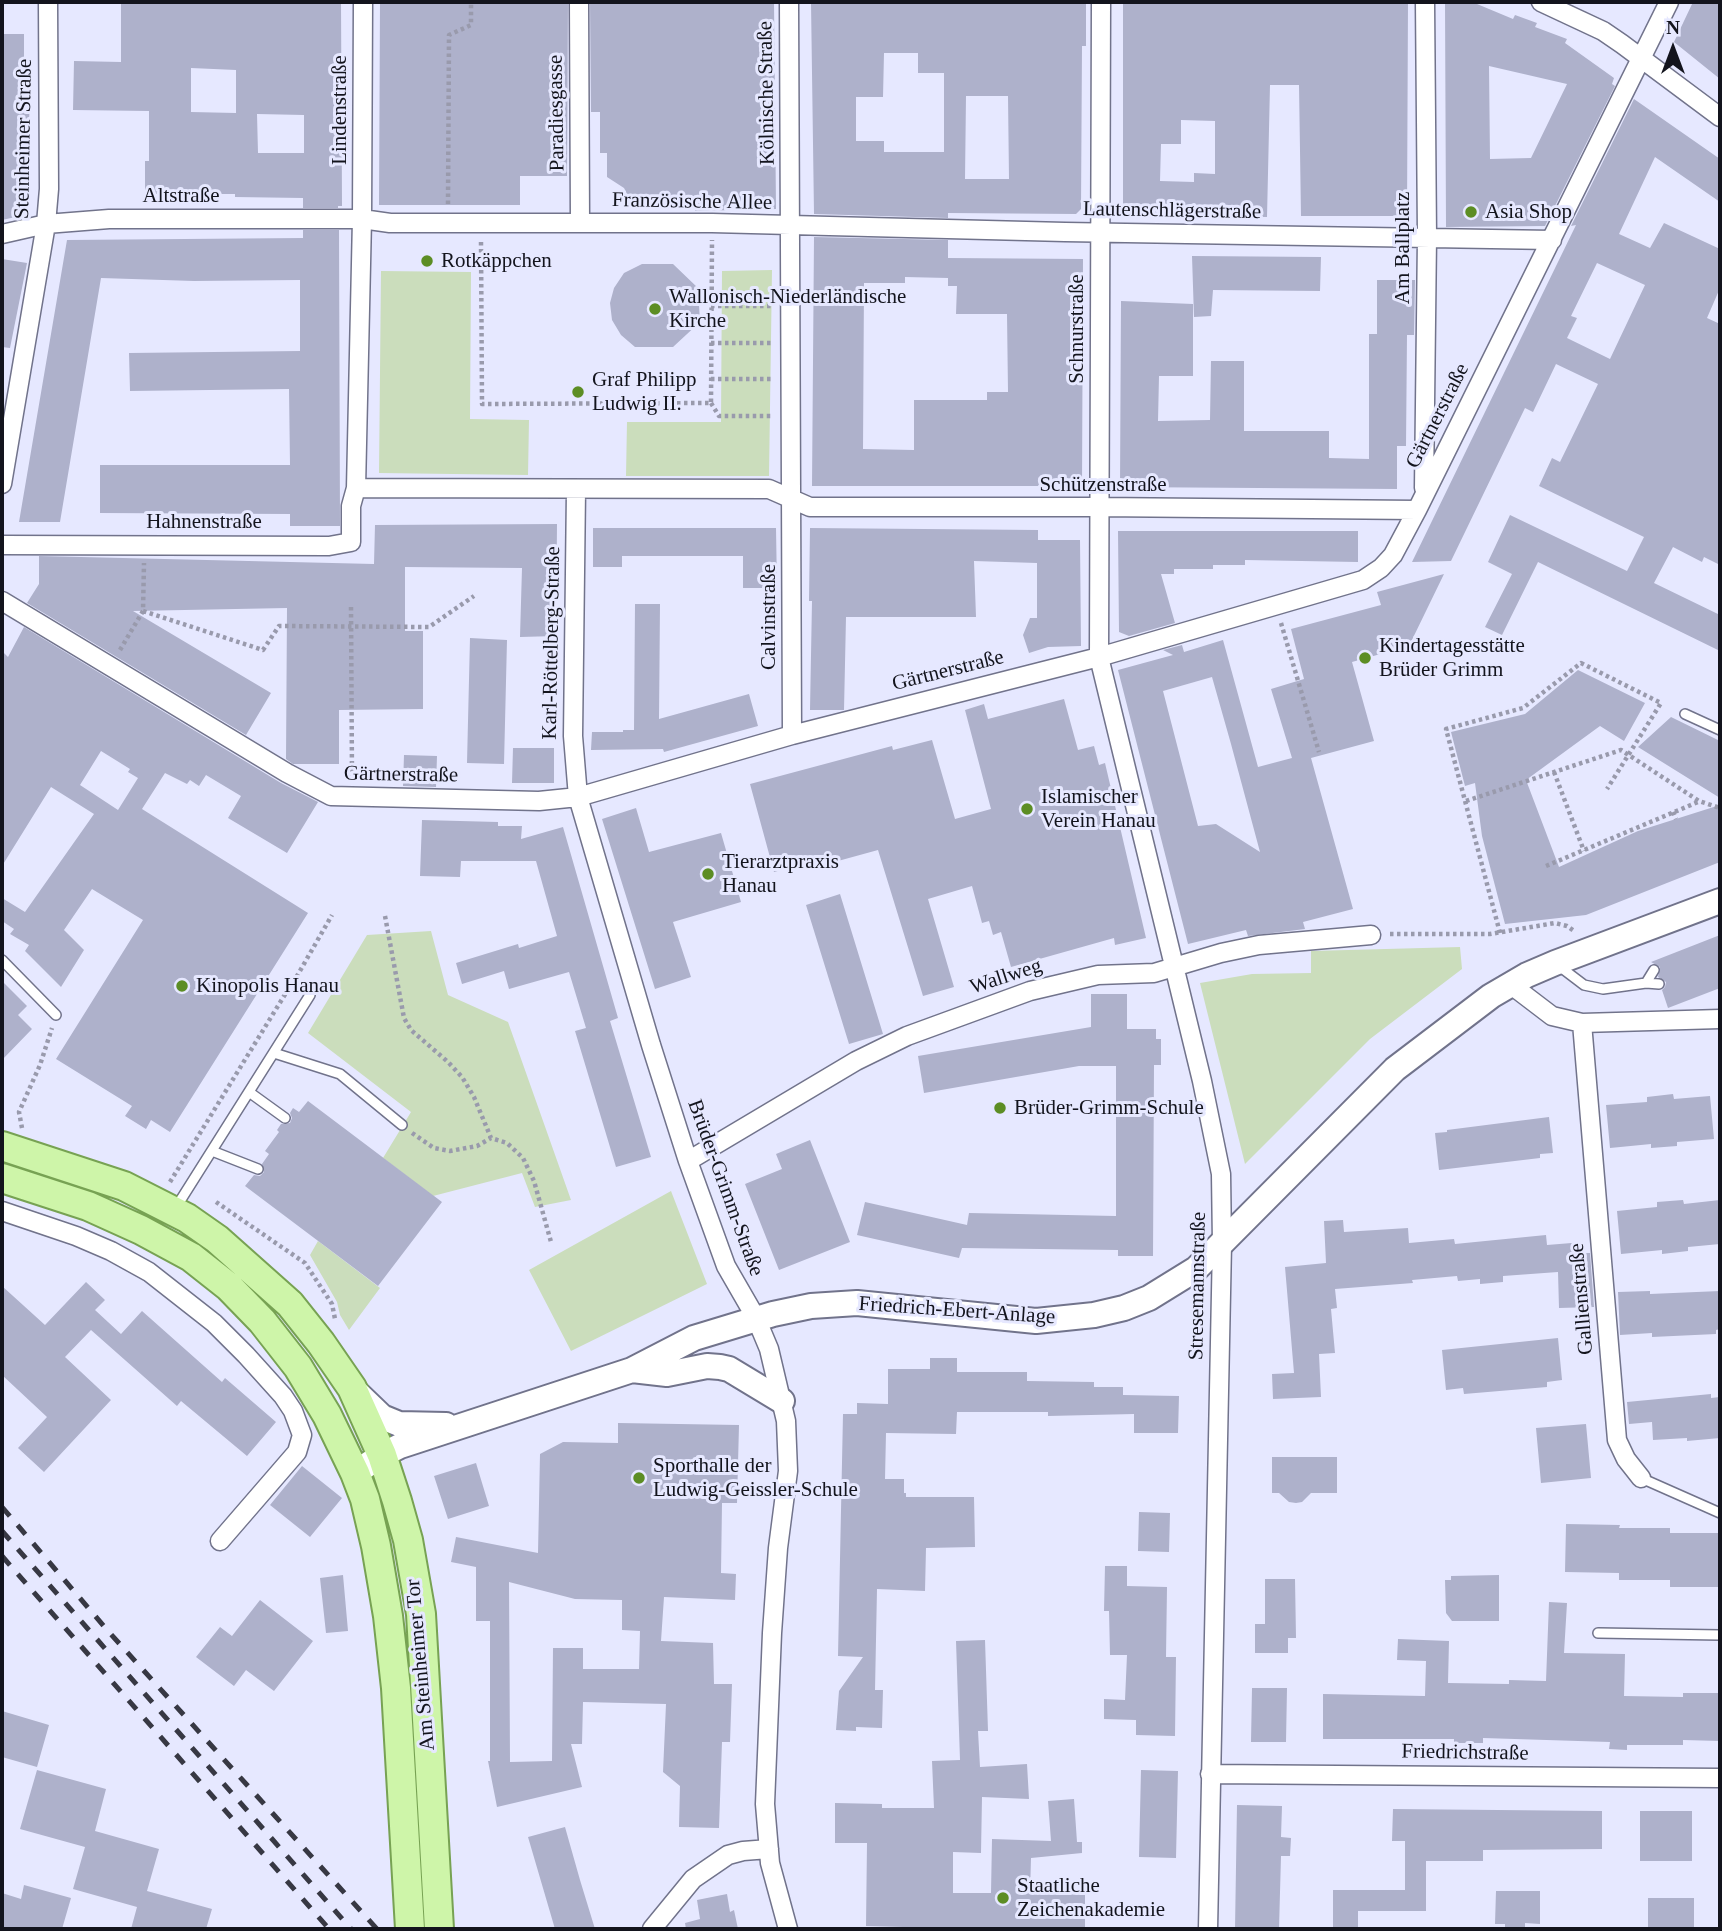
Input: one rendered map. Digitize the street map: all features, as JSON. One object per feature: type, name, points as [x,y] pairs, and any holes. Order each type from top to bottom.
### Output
[{"type":"main road","name":"Friedrich-Ebert-Anlage","points":[[355,1474],[382,1455],[400,1447],[632,1370],[694,1338],[756,1318],[811,1306],[857,1303],[1036,1321],[1094,1315],[1124,1308],[1149,1298],[1196,1269],[1395,1069],[1491,996],[1510,984],[1593,947],[1720,901]]},
{"type":"main road","name":"Am Steinheimer Tor","points":[[2,1146],[124,1186],[166,1207],[218,1239],[290,1304],[352,1388],[382,1455],[408,1541],[421,1614],[438,1917]]},
{"type":"main road","name":"Am Steinheimer Tor","points":[[2,1178],[88,1206],[191,1257],[229,1287],[262,1321],[298,1367],[327,1415],[355,1474],[376,1546],[388,1616],[396,1688],[410,1929]]},
{"type":"main road","points":[[632,1370],[667,1374],[707,1366],[720,1367],[729,1369],[782,1401]]},
{"type":"main road","points":[[352,1388],[382,1417],[399,1424],[464,1426]]},
{"type":"street","name":"Steinheimer Straße","points":[[2,484],[46,224],[49,189],[48,2]]},
{"type":"street","name":"Lindenstraße","points":[[362,219],[363,2]]},
{"type":"street","name":"Paradiesgasse","points":[[579,2],[580,223]]},
{"type":"street","name":"Kölnische Straße","points":[[789,2],[791,226]]},
{"type":"street","name":"Schnurstraße","points":[[1099,657],[1101,2]]},
{"type":"street","name":"Am Ballplatz","points":[[1420,502],[1427,237],[1425,2]]},
{"type":"street","points":[[1541,2],[1603,32],[1720,117]]},
{"type":"street","name":"Gärtnerstraße","points":[[2,601],[331,796],[539,801],[578,797],[792,735],[1099,657],[1363,580],[1381,568],[1393,555],[1669,2]]},
{"type":"street","name":"Altstraße","points":[[2,234],[46,224],[109,219],[362,219]]},
{"type":"street","name":"Französische Allee","points":[[362,219],[390,223],[712,223],[791,226],[791,499]]},
{"type":"street","points":[[362,219],[356,488],[769,489],[791,499]]},
{"type":"street","name":"Lautenschlägerstraße","points":[[791,226],[1552,240]]},
{"type":"street","name":"Hahnenstraße","points":[[2,545],[329,545],[351,542],[351,506],[356,488]]},
{"type":"street","name":"Karl-Röttelberg-Straße","points":[[576,490],[573,736],[578,797]]},
{"type":"street","name":"Schützenstraße","points":[[791,499],[810,507],[1099,507],[1420,502]]},
{"type":"street","name":"Calvinstraße","points":[[791,499],[792,735]]},
{"type":"street","name":"Stresemannstraße","points":[[1099,657],[1222,1174],[1208,1929]]},
{"type":"street","name":"Brüder-Grimm-Straße","points":[[578,797],[650,1045],[688,1161],[726,1266],[756,1318],[769,1349],[786,1421],[788,1471],[778,1548],[772,1633],[765,1804],[770,1863],[788,1929]]},
{"type":"street","name":"Wallweg","points":[[688,1161],[856,1061],[907,1037],[1030,991],[1098,975],[1154,973],[1259,945],[1371,935]]},
{"type":"street","points":[[1510,984],[1552,1016],[1582,1023],[1720,1019]]},
{"type":"street","name":"Gallienstraße","points":[[1582,1023],[1617,1440],[1626,1459],[1641,1478]]},
{"type":"street","points":[[2,1211],[76,1236],[149,1272],[214,1323],[283,1396],[293,1411],[302,1435],[297,1452],[220,1541]]},
{"type":"street","name":"Friedrichstraße","points":[[1210,1774],[1720,1778]]},
{"type":"street","points":[[652,1929],[693,1879],[728,1855],[769,1849]]},
{"type":"lane","points":[[1685,714],[1720,730]]},
{"type":"lane","points":[[2,960],[57,1016]]},
{"type":"lane","points":[[1555,963],[1584,985],[1602,989],[1646,983],[1659,984]]},
{"type":"lane","points":[[1646,983],[1654,970]]},
{"type":"lane","points":[[166,1207],[212,1151],[310,995]]},
{"type":"lane","points":[[274,1053],[340,1074],[402,1125]]},
{"type":"lane","points":[[249,1092],[285,1118]]},
{"type":"lane","points":[[212,1151],[258,1169]]},
{"type":"lane","name":"Gallienstraße","points":[[1641,1478],[1720,1513]]},
{"type":"lane","points":[[1598,1633],[1720,1635]]},
{"type":"path","points":[[448,205],[449,35],[471,25],[471,2]]},
{"type":"path","points":[[481,223],[482,404],[711,403]]},
{"type":"path","points":[[712,223],[711,403],[719,416],[791,416]]},
{"type":"path","points":[[711,306],[791,307]]},
{"type":"path","points":[[711,343],[791,343]]},
{"type":"path","points":[[711,379],[791,380]]},
{"type":"path","points":[[110,666],[143,611],[145,545]]},
{"type":"path","points":[[143,611],[263,650],[279,626],[429,627],[474,596]]},
{"type":"path","points":[[1275,606],[1319,752]]},
{"type":"path","points":[[351,607],[352,796]]},
{"type":"path","points":[[1500,933],[1446,729],[1492,719],[1523,708],[1551,689],[1581,663],[1661,703],[1607,789]]},
{"type":"path","points":[[1465,801],[1621,750],[1699,801],[1720,807]]},
{"type":"path","points":[[1554,772],[1584,851]]},
{"type":"path","points":[[1546,866],[1593,849],[1699,801]]},
{"type":"path","points":[[1673,812],[1676,819]]},
{"type":"path","points":[[166,1207],[332,915]]},
{"type":"path","points":[[385,916],[404,1018],[411,1030],[462,1077],[474,1097],[491,1138]]},
{"type":"path","points":[[1371,935],[1500,933],[1555,923],[1567,926],[1593,947]]},
{"type":"path","points":[[292,983],[310,995]]},
{"type":"path","points":[[33,1154],[24,1136],[19,1112],[40,1065],[57,1016]]},
{"type":"path","points":[[402,1125],[434,1148],[450,1151],[477,1146],[491,1138],[507,1143],[523,1158],[534,1181],[551,1242]]},
{"type":"path","points":[[216,1202],[305,1263],[332,1304],[337,1328]]},
{"type":"green space","points":[[772,270],[769,476],[626,476],[627,422],[721,422],[722,271]]},
{"type":"green space","points":[[381,271],[471,272],[470,419],[529,420],[528,475],[379,473]]},
{"type":"green space","points":[[431,931],[448,995],[508,1022],[571,1200],[535,1207],[522,1173],[433,1196],[383,1158],[411,1112],[308,1033],[367,935]]},
{"type":"green space","points":[[1460,947],[1462,969],[1370,1039],[1245,1164],[1200,983],[1252,974],[1311,973],[1311,951]]},
{"type":"green space","points":[[671,1191],[707,1284],[571,1351],[529,1270]]},
{"type":"green space","points":[[318,1241],[380,1288],[349,1330],[340,1315],[337,1302],[310,1255]]},
{"type":"building","points":[[121,2],[341,2],[342,206],[303,208],[303,198],[235,197],[235,194],[145,194],[145,161],[149,161],[149,111],[73,110],[74,61],[121,62]],"holes":[[[191,68],[236,70],[236,113],[191,112]],[[257,114],[304,115],[304,153],[258,153]]]},
{"type":"building","points":[[380,2],[568,2],[567,176],[520,176],[520,205],[379,205]]},
{"type":"building","points":[[590,2],[774,2],[776,209],[695,211],[695,208],[655,209],[655,206],[633,206],[624,188],[607,177],[607,153],[600,153],[600,112],[591,112]]},
{"type":"building","points":[[811,2],[1086,2],[1086,46],[1082,46],[1081,209],[1076,214],[948,213],[948,218],[814,214]],"holes":[[[884,53],[918,53],[918,73],[944,73],[944,152],[884,152],[884,141],[856,141],[856,97],[883,97]],[[966,96],[1008,96],[1009,179],[965,179]]]},
{"type":"building","points":[[1123,2],[1408,2],[1407,216],[1301,216],[1299,85],[1270,85],[1267,217],[1123,215]],"holes":[[[1181,120],[1215,121],[1215,174],[1194,173],[1194,182],[1160,181],[1161,144],[1181,144]]]},
{"type":"building","points":[[1445,2],[1477,4],[1513,19],[1515,15],[1537,23],[1535,27],[1567,39],[1565,43],[1614,78],[1612,84],[1615,86],[1545,226],[1446,227]],"holes":[[[1489,66],[1567,84],[1531,158],[1490,159]]]},
{"type":"building","points":[[1693,2],[1720,2],[1720,79],[1674,42]]},
{"type":"building","points":[[2,34],[24,34],[24,84],[29,84],[30,189],[29,214],[2,220]]},
{"type":"building","points":[[1634,99],[1720,159],[1720,202],[1655,157],[1619,234],[1650,248],[1664,223],[1720,249],[1720,288],[1707,318],[1720,324],[1720,565],[1704,557],[1702,562],[1673,547],[1654,583],[1720,615],[1720,651],[1538,562],[1502,635],[1485,627],[1512,574],[1488,562],[1510,515],[1627,571],[1644,537],[1539,486],[1552,458],[1560,462],[1598,384],[1556,364],[1533,412],[1525,408],[1451,561],[1412,562],[1576,225],[1571,226]],"holes":[[[1597,263],[1645,285],[1610,359],[1567,338],[1577,318],[1571,316]]]},
{"type":"building","points":[[303,230],[339,230],[340,526],[290,526],[290,514],[100,513],[100,465],[290,465],[289,389],[130,391],[129,353],[300,351],[300,280],[101,278],[60,522],[19,522],[67,240],[303,238]]},
{"type":"building","points":[[814,237],[948,240],[948,258],[1083,259],[1082,486],[812,486]],"holes":[[[905,277],[948,278],[948,286],[957,286],[956,314],[1007,314],[1008,392],[987,392],[987,400],[914,400],[914,450],[863,449],[864,283],[905,283]]]},
{"type":"building","points":[[1192,256],[1321,257],[1320,291],[1213,290],[1211,316],[1194,317]]},
{"type":"building","points":[[2,259],[27,263],[10,348],[2,347]]},
{"type":"building","name":"Wallonisch-Niederländische Kirche","points":[[642,264],[673,264],[698,288],[700,322],[673,347],[635,347],[621,335],[612,320],[610,303],[614,288],[624,273]]},
{"type":"building","points":[[1377,280],[1415,280],[1414,335],[1407,335],[1406,446],[1397,446],[1397,489],[1120,487],[1121,301],[1193,304],[1193,376],[1159,376],[1158,421],[1210,420],[1211,361],[1244,361],[1244,431],[1329,431],[1329,458],[1369,459],[1369,334],[1377,334]]},
{"type":"building","points":[[557,524],[556,636],[520,637],[522,568],[405,567],[405,631],[423,631],[423,709],[339,710],[339,764],[293,764],[286,759],[287,608],[133,611],[271,693],[246,735],[27,603],[39,584],[39,556],[374,564],[375,525]]},
{"type":"building","points":[[593,528],[776,528],[777,588],[743,588],[743,556],[622,556],[622,567],[593,567]]},
{"type":"building","points":[[810,528],[1038,530],[1038,540],[1080,540],[1081,646],[1048,647],[1029,653],[1023,635],[1030,618],[1037,618],[1037,563],[974,561],[976,617],[846,617],[844,710],[810,710]]},
{"type":"building","points":[[1118,531],[1358,531],[1358,562],[1245,560],[1245,565],[1213,565],[1213,569],[1174,569],[1174,574],[1161,574],[1175,623],[1129,636],[1119,632]]},
{"type":"building","points":[[1444,574],[1409,646],[1352,662],[1374,741],[1311,758],[1353,909],[1303,922],[1305,929],[1248,936],[1246,930],[1188,944],[1118,670],[1173,655],[1163,650],[1182,645],[1184,652],[1223,640],[1258,767],[1292,758],[1271,689],[1304,679],[1291,629],[1381,605],[1377,592]],"holes":[[[1212,677],[1260,852],[1216,824],[1198,826],[1163,691]]]},
{"type":"building","points":[[635,604],[660,604],[659,719],[749,694],[758,726],[664,752],[663,749],[591,750],[592,732],[634,730]]},
{"type":"building","points":[[24,627],[281,783],[318,802],[287,853],[228,818],[241,796],[206,775],[199,786],[190,780],[187,784],[165,773],[142,809],[308,913],[170,1132],[151,1120],[146,1129],[125,1116],[132,1106],[56,1059],[143,920],[92,889],[64,930],[84,950],[61,987],[25,951],[29,945],[10,934],[14,929],[2,921],[2,898],[25,912],[94,814],[51,787],[2,866],[2,651],[8,657]],"holes":[[[101,751],[130,769],[128,772],[138,778],[118,810],[80,785]]]},
{"type":"building","points":[[470,638],[507,640],[504,764],[467,763]]},
{"type":"building","points":[[1578,670],[1645,703],[1624,741],[1600,726],[1526,780],[1559,867],[1638,831],[1720,805],[1720,862],[1586,915],[1505,924],[1482,836],[1475,783],[1465,786],[1451,732],[1525,714]]},
{"type":"building","points":[[1064,699],[1078,750],[1094,746],[1099,765],[1105,763],[1146,938],[1115,945],[1114,938],[1011,967],[1001,932],[993,935],[989,921],[982,923],[972,886],[928,899],[954,987],[923,996],[878,850],[838,861],[836,855],[774,872],[750,784],[892,746],[893,750],[932,740],[955,819],[991,809],[965,710],[984,704],[988,719]]},
{"type":"building","points":[[1671,717],[1720,741],[1720,798],[1638,747]]},
{"type":"building","points":[[513,748],[554,748],[554,783],[512,783]]},
{"type":"building","points":[[404,755],[437,756],[436,787],[403,786]]},
{"type":"building","points":[[636,808],[649,852],[721,833],[741,902],[673,922],[691,977],[655,989],[602,819]]},
{"type":"building","points":[[422,820],[498,822],[498,826],[522,826],[521,839],[563,827],[618,1018],[610,1021],[651,1157],[616,1167],[575,1031],[586,1028],[569,972],[509,989],[504,971],[462,984],[456,963],[518,944],[519,948],[557,936],[536,861],[461,861],[460,877],[420,876]]},
{"type":"building","points":[[840,894],[883,1034],[849,1044],[806,905]]},
{"type":"building","points":[[1720,935],[1720,988],[1668,1008],[1662,990],[1666,982],[1658,977],[1660,967],[1651,962]]},
{"type":"building","points":[[2,981],[27,1006],[18,1015],[32,1029],[2,1060]]},
{"type":"building","points":[[1091,994],[1127,994],[1127,1029],[1156,1029],[1156,1039],[1161,1039],[1161,1065],[1154,1065],[1153,1256],[1118,1256],[1118,1250],[962,1248],[959,1258],[857,1235],[865,1202],[967,1225],[969,1213],[1116,1216],[1116,1066],[1079,1066],[924,1093],[918,1056],[1091,1027]]},
{"type":"building","points":[[1673,1094],[1674,1099],[1710,1096],[1714,1139],[1677,1142],[1677,1146],[1651,1148],[1651,1144],[1610,1148],[1606,1105],[1647,1102],[1647,1097]]},
{"type":"building","points":[[308,1101],[442,1202],[378,1286],[245,1186],[254,1175],[260,1176],[264,1172],[262,1164],[269,1154],[265,1151],[279,1132],[277,1130],[281,1124],[290,1123],[293,1108],[299,1112]]},
{"type":"building","points":[[1549,1117],[1553,1153],[1540,1154],[1540,1158],[1439,1170],[1435,1133]]},
{"type":"building","points":[[810,1140],[850,1242],[779,1270],[745,1184],[782,1169],[776,1154]]},
{"type":"building","points":[[1683,1200],[1684,1204],[1720,1200],[1720,1244],[1688,1247],[1688,1251],[1662,1254],[1662,1250],[1621,1254],[1617,1211],[1657,1207],[1657,1202]]},
{"type":"building","points":[[1343,1220],[1344,1232],[1408,1228],[1409,1243],[1454,1239],[1455,1244],[1546,1235],[1547,1245],[1584,1242],[1585,1253],[1590,1253],[1594,1307],[1559,1308],[1558,1272],[1503,1276],[1503,1282],[1480,1284],[1480,1279],[1458,1281],[1457,1276],[1412,1280],[1413,1283],[1335,1289],[1337,1308],[1331,1309],[1335,1353],[1319,1354],[1321,1397],[1273,1399],[1272,1374],[1294,1373],[1285,1267],[1326,1263],[1324,1221]]},
{"type":"building","points":[[86,1282],[105,1300],[95,1310],[121,1334],[142,1311],[222,1382],[225,1378],[276,1422],[247,1456],[181,1401],[177,1406],[91,1330],[65,1357],[111,1400],[44,1472],[18,1448],[47,1417],[2,1375],[2,1286],[45,1325]]},
{"type":"building","points":[[1650,1291],[1650,1294],[1720,1291],[1720,1329],[1716,1330],[1716,1334],[1652,1337],[1652,1333],[1620,1335],[1618,1292]]},
{"type":"building","points":[[1558,1338],[1562,1380],[1547,1382],[1547,1387],[1464,1394],[1463,1388],[1446,1390],[1442,1350]]},
{"type":"building","points":[[930,1358],[957,1358],[957,1372],[1027,1372],[1027,1381],[1094,1382],[1094,1387],[1123,1387],[1123,1395],[1179,1396],[1178,1433],[1134,1433],[1134,1414],[1048,1416],[1048,1412],[957,1412],[956,1434],[886,1433],[885,1479],[904,1479],[906,1497],[974,1497],[975,1547],[926,1548],[925,1591],[877,1589],[875,1690],[883,1690],[882,1728],[856,1727],[856,1731],[836,1730],[839,1691],[863,1657],[838,1656],[843,1414],[857,1414],[857,1403],[888,1404],[888,1369],[930,1369]]},
{"type":"building","points":[[1711,1394],[1711,1398],[1720,1397],[1720,1438],[1653,1440],[1652,1422],[1629,1424],[1627,1402]]},
{"type":"building","points":[[618,1423],[739,1425],[737,1503],[722,1503],[721,1573],[736,1574],[735,1600],[664,1597],[661,1641],[713,1643],[714,1684],[732,1684],[730,1742],[722,1742],[719,1828],[679,1827],[680,1786],[663,1772],[666,1704],[583,1702],[582,1744],[571,1744],[582,1787],[497,1807],[488,1761],[490,1621],[476,1621],[476,1567],[451,1562],[456,1537],[538,1553],[540,1454],[563,1442],[618,1443]],"holes":[[[509,1582],[575,1599],[622,1600],[622,1630],[640,1631],[639,1669],[583,1669],[583,1648],[553,1648],[552,1761],[510,1762]]]},
{"type":"building","points":[[1586,1424],[1591,1478],[1541,1483],[1536,1428]]},
{"type":"building","points":[[1272,1457],[1337,1457],[1337,1493],[1311,1493],[1302,1502],[1296,1503],[1289,1502],[1279,1493],[1272,1493]]},
{"type":"building","points":[[476,1463],[489,1506],[448,1519],[434,1476]]},
{"type":"building","points":[[302,1466],[342,1498],[310,1537],[270,1505]]},
{"type":"building","points":[[1139,1512],[1170,1513],[1169,1552],[1138,1551]]},
{"type":"building","points":[[1566,1524],[1670,1528],[1670,1533],[1720,1533],[1720,1587],[1670,1587],[1670,1580],[1619,1580],[1619,1573],[1565,1572]]},
{"type":"building","points":[[1105,1566],[1127,1566],[1127,1586],[1167,1587],[1166,1657],[1176,1657],[1175,1736],[1136,1735],[1136,1720],[1104,1719],[1104,1699],[1125,1700],[1127,1655],[1110,1655],[1109,1611],[1104,1611]]},
{"type":"building","points":[[343,1575],[348,1631],[326,1633],[320,1578]]},
{"type":"building","points":[[1499,1575],[1499,1621],[1452,1621],[1446,1613],[1445,1580],[1451,1580],[1451,1576]]},
{"type":"building","points":[[1265,1579],[1295,1579],[1296,1638],[1288,1638],[1288,1653],[1255,1653],[1255,1624],[1265,1624]]},
{"type":"building","points":[[260,1600],[313,1641],[274,1691],[246,1670],[234,1686],[196,1657],[220,1627],[232,1636]]},
{"type":"building","points":[[1549,1602],[1567,1603],[1564,1653],[1625,1654],[1624,1696],[1683,1697],[1683,1693],[1720,1693],[1720,1741],[1683,1740],[1683,1745],[1627,1745],[1627,1750],[1609,1749],[1610,1742],[1483,1738],[1483,1743],[1454,1743],[1454,1739],[1323,1739],[1323,1694],[1425,1696],[1426,1661],[1397,1660],[1398,1639],[1449,1641],[1448,1683],[1509,1684],[1509,1680],[1546,1681]]},
{"type":"building","points":[[985,1640],[988,1731],[978,1731],[980,1767],[1027,1764],[1029,1799],[982,1797],[981,1853],[953,1852],[953,1893],[991,1893],[992,1839],[1051,1841],[1048,1801],[1074,1799],[1077,1842],[1082,1842],[1082,1853],[1031,1858],[1030,1894],[1085,1894],[1085,1929],[903,1929],[866,1926],[867,1843],[835,1843],[835,1803],[882,1804],[882,1808],[934,1808],[932,1761],[960,1760],[956,1641]]},
{"type":"building","points":[[1252,1688],[1287,1688],[1286,1742],[1251,1742]]},
{"type":"building","points":[[2,1711],[49,1725],[37,1767],[2,1757]]},
{"type":"building","points":[[37,1770],[106,1789],[95,1831],[159,1849],[147,1891],[212,1909],[206,1929],[131,1929],[137,1907],[73,1889],[85,1847],[20,1829]]},
{"type":"building","points":[[1141,1770],[1178,1771],[1176,1858],[1139,1857]]},
{"type":"building","points":[[1237,1805],[1282,1806],[1281,1837],[1291,1838],[1290,1856],[1281,1856],[1279,1929],[1235,1929]]},
{"type":"building","points":[[1393,1809],[1602,1811],[1602,1849],[1483,1850],[1483,1861],[1426,1861],[1426,1911],[1358,1911],[1358,1929],[1333,1929],[1333,1890],[1405,1890],[1405,1841],[1392,1841]]},
{"type":"building","points":[[1640,1811],[1692,1811],[1692,1861],[1640,1861]]},
{"type":"building","points":[[565,1827],[595,1929],[555,1929],[528,1837]]},
{"type":"building","points":[[24,1885],[71,1898],[62,1929],[2,1929],[2,1893],[21,1899]]},
{"type":"building","points":[[1496,1891],[1540,1891],[1540,1924],[1525,1923],[1525,1929],[1505,1929],[1505,1924],[1495,1924]]},
{"type":"building","points":[[727,1894],[730,1912],[734,1910],[738,1929],[686,1929],[685,1923],[700,1919],[697,1900]]},
{"type":"building","points":[[1648,1898],[1694,1898],[1694,1929],[1648,1929]]},
{"type":"railway","points":[[2,1507],[108,1631],[377,1929]]},
{"type":"railway","points":[[2,1531],[351,1929]]},
{"type":"railway","points":[[2,1556],[329,1929]]},
{"type":"place","name":"Asia Shop","points":[[1471,212]]},
{"type":"place","name":"Rotkäppchen","points":[[427,261]]},
{"type":"place","name":"Wallonisch-Niederländische Kirche","points":[[655,309]]},
{"type":"place","name":"Graf Philipp Ludwig II.","points":[[578,392]]},
{"type":"place","name":"Kindertagesstätte Brüder Grimm","points":[[1365,658]]},
{"type":"place","name":"Islamischer Verein Hanau","points":[[1027,809]]},
{"type":"place","name":"Tierarztpraxis Hanau","points":[[708,874]]},
{"type":"place","name":"Kinopolis Hanau","points":[[182,986]]},
{"type":"place","name":"Brüder-Grimm-Schule","points":[[1000,1108]]},
{"type":"place","name":"Sporthalle der Ludwig-Geissler-Schule","points":[[639,1478]]},
{"type":"place","name":"Staatliche Zeichenakademie","points":[[1003,1898]]}]
